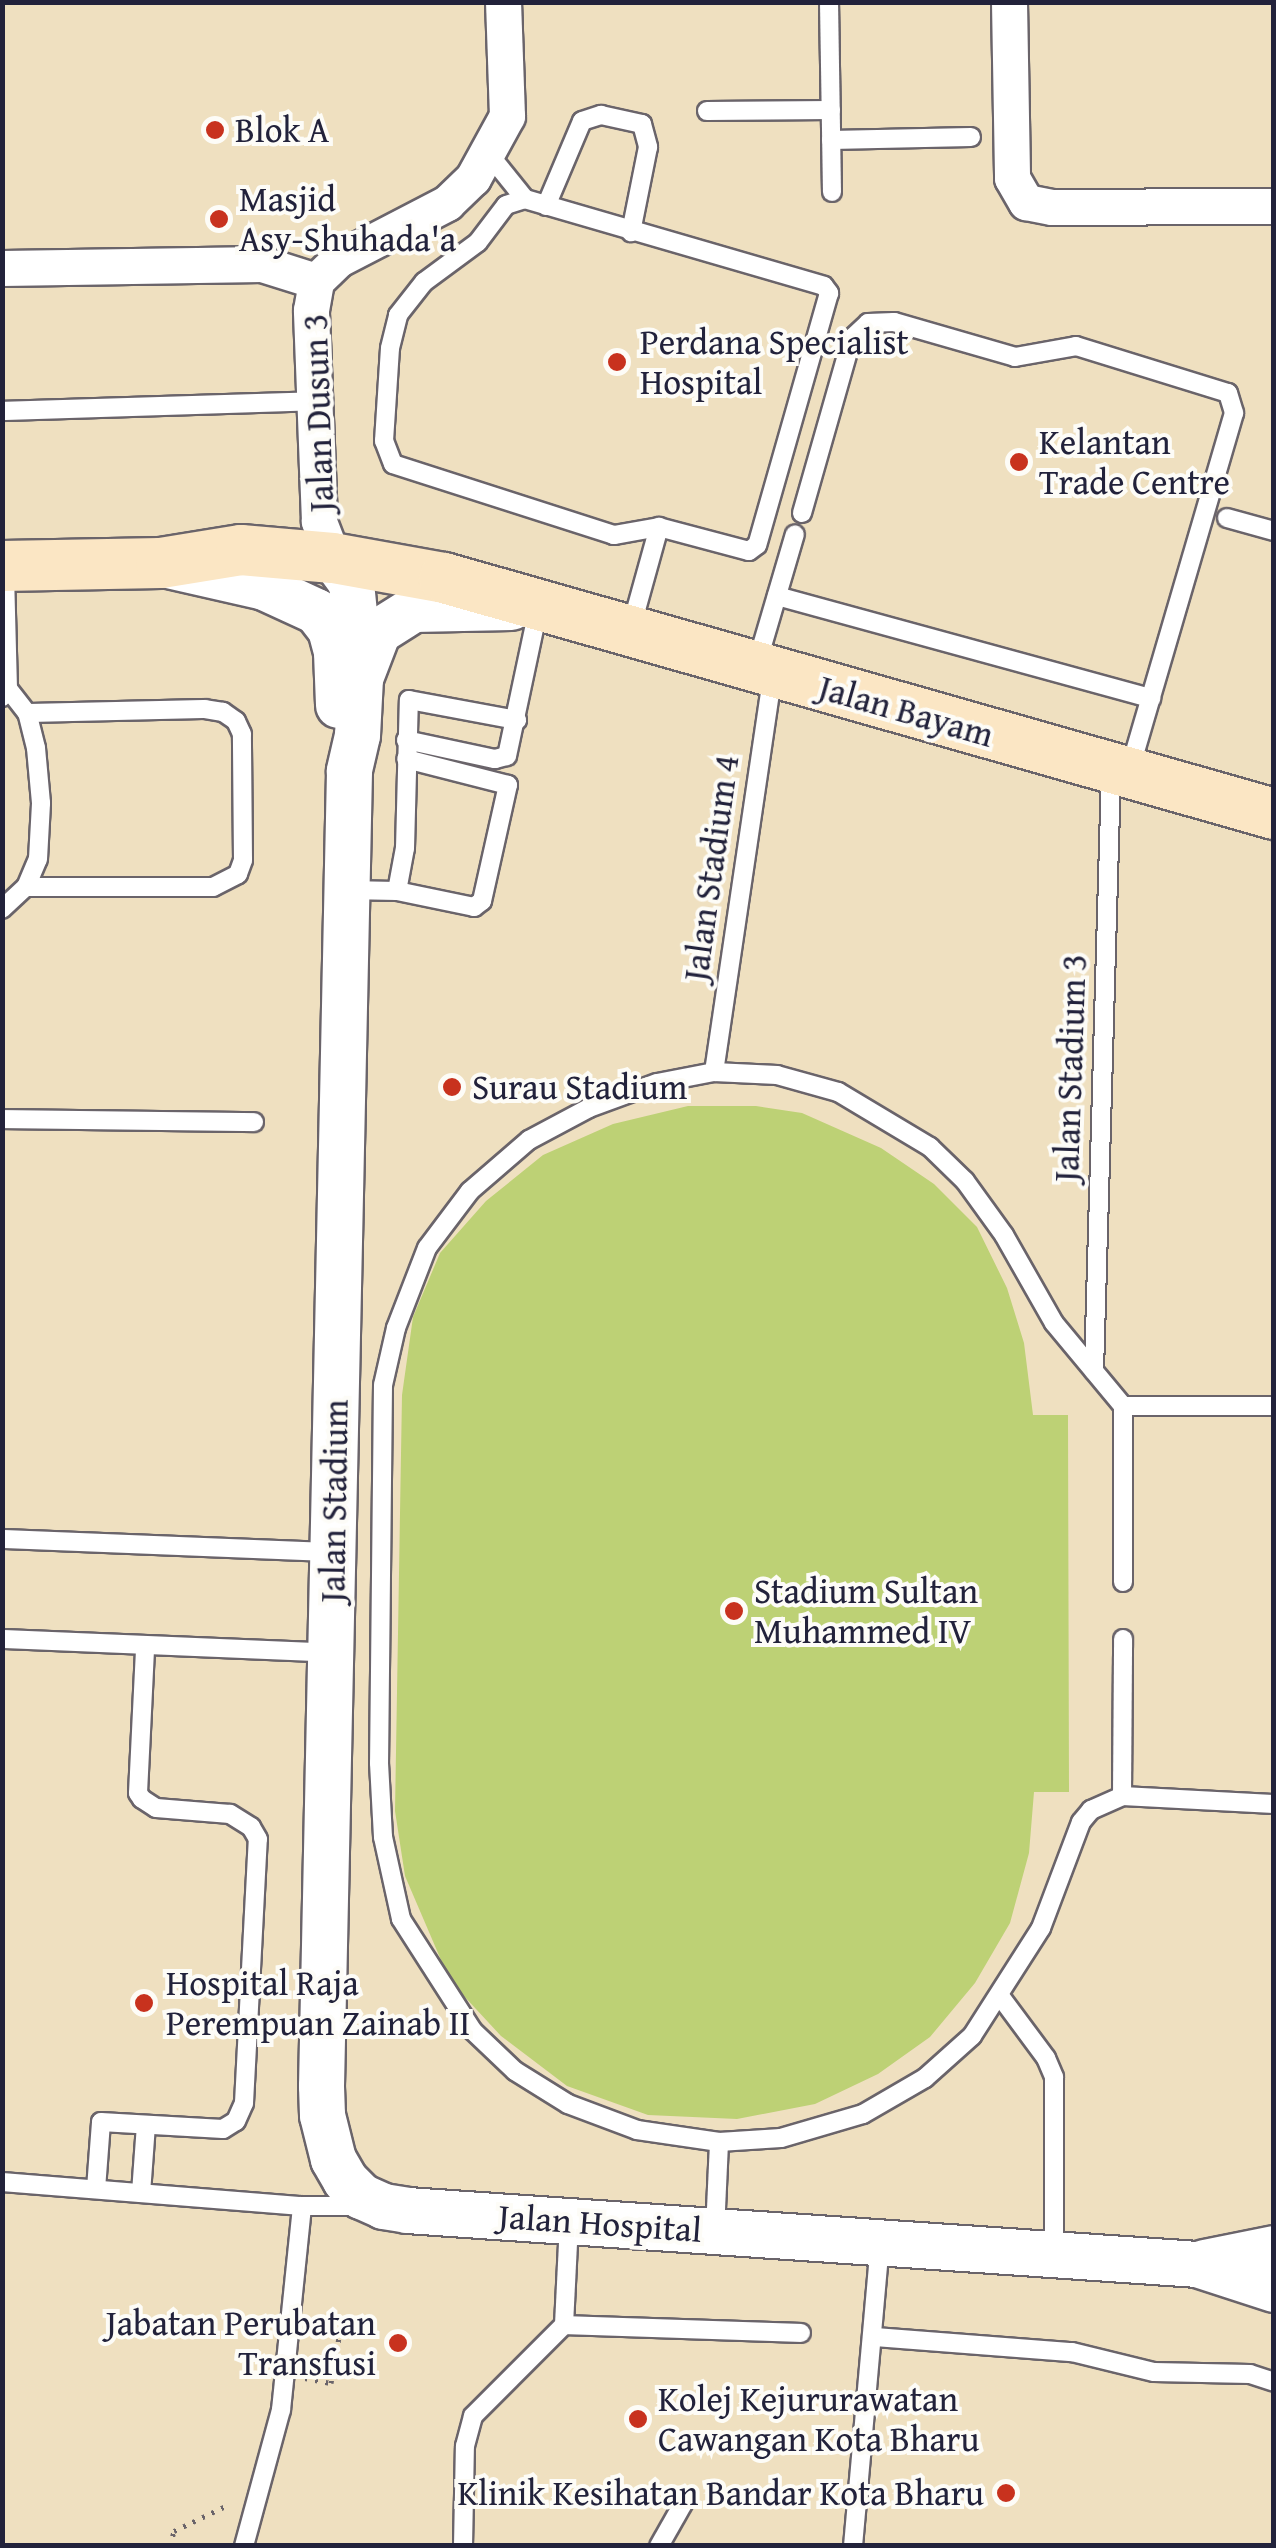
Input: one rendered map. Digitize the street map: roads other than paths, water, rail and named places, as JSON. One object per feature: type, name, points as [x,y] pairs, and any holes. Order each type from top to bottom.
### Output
[{"type":"main road","name":"Jalan Bayam","points":[[4,566],[161,563],[229,550],[333,558],[444,578],[538,608],[1274,814]]},
{"type":"street","name":"Jalan Dusun 3","points":[[333,558],[320,521],[311,310],[316,281],[339,259],[447,203],[473,178],[507,116],[503,2]]},
{"type":"street","points":[[1009,2],[1012,178],[1026,202],[1052,207],[1274,206]]},
{"type":"street","points":[[2,268],[262,264],[316,281]]},
{"type":"street","points":[[333,558],[351,583],[360,678]]},
{"type":"street","name":"Jalan Bayam","points":[[161,563],[264,587],[316,611],[330,629],[336,652],[339,733],[349,771]]},
{"type":"street","name":"Jalan Bayam","points":[[349,771],[357,735],[360,678],[371,643],[399,614],[443,605],[538,608]]},
{"type":"street","name":"Jalan Stadium","points":[[349,771],[351,1566],[330,1653],[322,2115],[333,2159],[344,2180],[382,2206]]},
{"type":"street","name":"Jalan Hospital","points":[[382,2206],[1197,2264],[1274,2289]]},
{"type":"street","name":"Jalan Hospital","points":[[1197,2264],[1274,2248]]},
{"type":"lane","points":[[829,2],[832,192]]},
{"type":"lane","points":[[707,111],[831,110]]},
{"type":"lane","points":[[546,206],[582,121],[600,115],[642,124],[648,146],[631,232]]},
{"type":"lane","points":[[831,140],[971,137]]},
{"type":"lane","points":[[488,153],[525,200]]},
{"type":"lane","points":[[525,200],[546,206],[824,286],[829,293],[757,545],[749,551],[660,527],[614,536],[402,470],[387,454],[384,441],[390,348],[398,315],[424,282],[478,242],[506,204],[525,200]]},
{"type":"lane","name":"Jalan Stadium 3","points":[[802,514],[852,338],[868,323],[894,322],[1016,357],[1076,346],[1221,388],[1232,398],[1234,413],[1151,698],[1120,771],[1094,1371]]},
{"type":"lane","points":[[2,411],[313,401]]},
{"type":"lane","points":[[1227,518],[1274,531]]},
{"type":"lane","points":[[629,633],[660,527]]},
{"type":"lane","name":"Jalan Stadium 4","points":[[714,1072],[764,671],[778,596],[796,534]]},
{"type":"lane","points":[[2,910],[26,888],[38,859],[40,804],[36,748],[27,713],[5,693],[4,566]]},
{"type":"lane","points":[[778,596],[1151,698]]},
{"type":"lane","points":[[406,740],[500,759],[510,752],[538,608]]},
{"type":"lane","points":[[398,890],[405,848],[406,705],[414,698],[518,720]]},
{"type":"lane","points":[[26,888],[213,888],[238,874],[242,860],[242,734],[236,722],[223,712],[205,709],[27,713]]},
{"type":"lane","points":[[347,890],[398,890],[478,906],[508,788],[502,782],[406,760]]},
{"type":"lane","points":[[1122,1582],[1123,1406],[1054,1323],[1004,1235],[965,1181],[930,1147],[838,1092],[777,1075],[714,1072],[658,1083],[589,1108],[529,1140],[470,1191],[427,1248],[396,1328],[382,1385],[351,1566],[383,1838],[401,1919],[436,1979],[487,2044],[515,2070],[568,2104],[638,2130],[719,2142],[780,2138],[862,2114],[925,2078],[972,2036],[1040,1928],[1081,1822],[1091,1810],[1122,1796],[1274,1804]]},
{"type":"lane","points":[[2,1119],[254,1122]]},
{"type":"lane","points":[[1123,1406],[1274,1406]]},
{"type":"lane","points":[[2,1539],[351,1566]]},
{"type":"lane","points":[[1122,1638],[1122,1796]]},
{"type":"lane","points":[[2,1639],[330,1653]]},
{"type":"lane","points":[[96,2190],[101,2122],[223,2129],[242,2113],[261,1851],[258,1839],[242,1819],[230,1814],[156,1808],[138,1793],[144,1648]]},
{"type":"lane","points":[[1000,1996],[1046,2058],[1054,2077],[1054,2254]]},
{"type":"lane","points":[[140,2193],[146,2125]]},
{"type":"lane","points":[[715,2231],[719,2142]]},
{"type":"lane","name":"Jalan Hospital","points":[[2,2182],[302,2206],[382,2206]]},
{"type":"lane","points":[[244,2546],[281,2410],[302,2206]]},
{"type":"lane","points":[[463,2546],[464,2446],[473,2416],[564,2325],[569,2221]]},
{"type":"lane","points":[[853,2546],[866,2373],[876,2338],[880,2242]]},
{"type":"lane","points":[[564,2325],[800,2333]]},
{"type":"lane","points":[[876,2338],[1072,2352],[1154,2372],[1250,2374],[1274,2382]]},
{"type":"lane","points":[[659,2546],[684,2502]]},
{"type":"place","name":"Blok A","points":[[215,130]]},
{"type":"place","name":"Masjid Asy-Shuhada'a","points":[[219,219]]},
{"type":"place","name":"Perdana Specialist Hospital","points":[[617,362]]},
{"type":"place","name":"Kelantan Trade Centre","points":[[1019,462]]},
{"type":"place","name":"Surau Stadium","points":[[452,1087]]},
{"type":"place","name":"Stadium Sultan Muhammed IV","points":[[734,1611]]},
{"type":"place","name":"Hospital Raja Perempuan Zainab II","points":[[144,2003]]},
{"type":"place","name":"Jabatan Perubatan Transfusi","points":[[398,2343]]},
{"type":"place","name":"Kolej Kejururawatan Cawangan Kota Bharu","points":[[638,2419]]},
{"type":"place","name":"Klinik Kesihatan Bandar Kota Bharu","points":[[1006,2493]]}]
